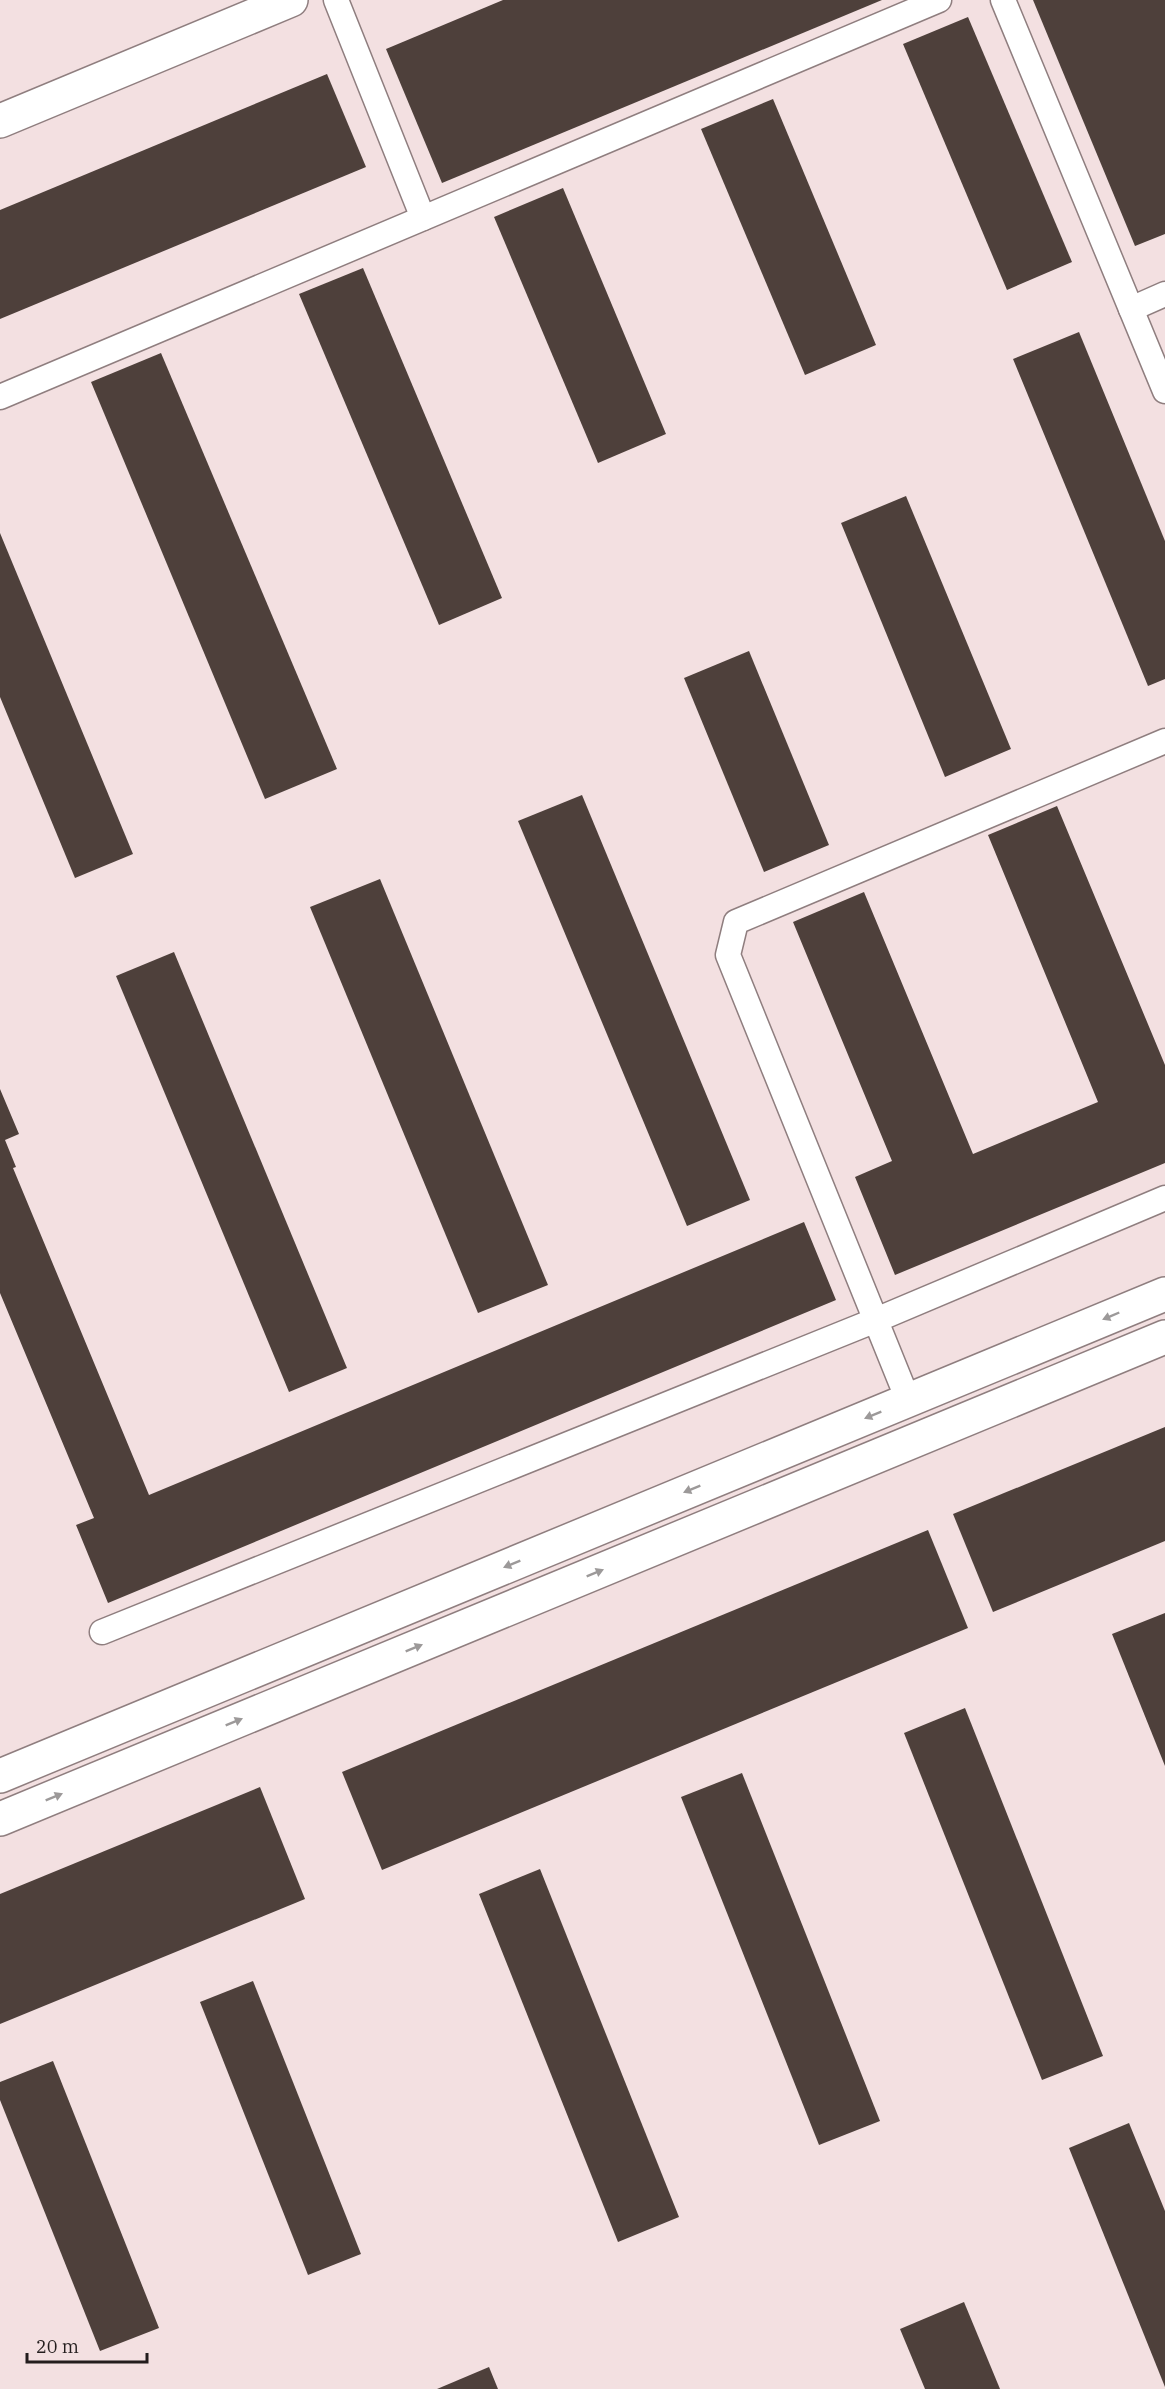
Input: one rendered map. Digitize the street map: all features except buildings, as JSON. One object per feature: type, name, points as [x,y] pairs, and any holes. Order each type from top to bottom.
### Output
[{"type":"street","points":[[0,121],[291,0]]},
{"type":"street","points":[[0,1776],[1165,1294]]},
{"type":"street","points":[[0,1820],[1165,1337]]},
{"type":"lane","points":[[336,0],[423,218]]},
{"type":"lane","points":[[0,396],[939,0]]},
{"type":"lane","points":[[1003,0],[1165,391]]},
{"type":"lane","points":[[1131,309],[1165,294]]},
{"type":"lane","points":[[908,1400],[728,955],[736,922],[1165,741]]},
{"type":"lane","points":[[102,1632],[876,1320],[1165,1198]]}]
